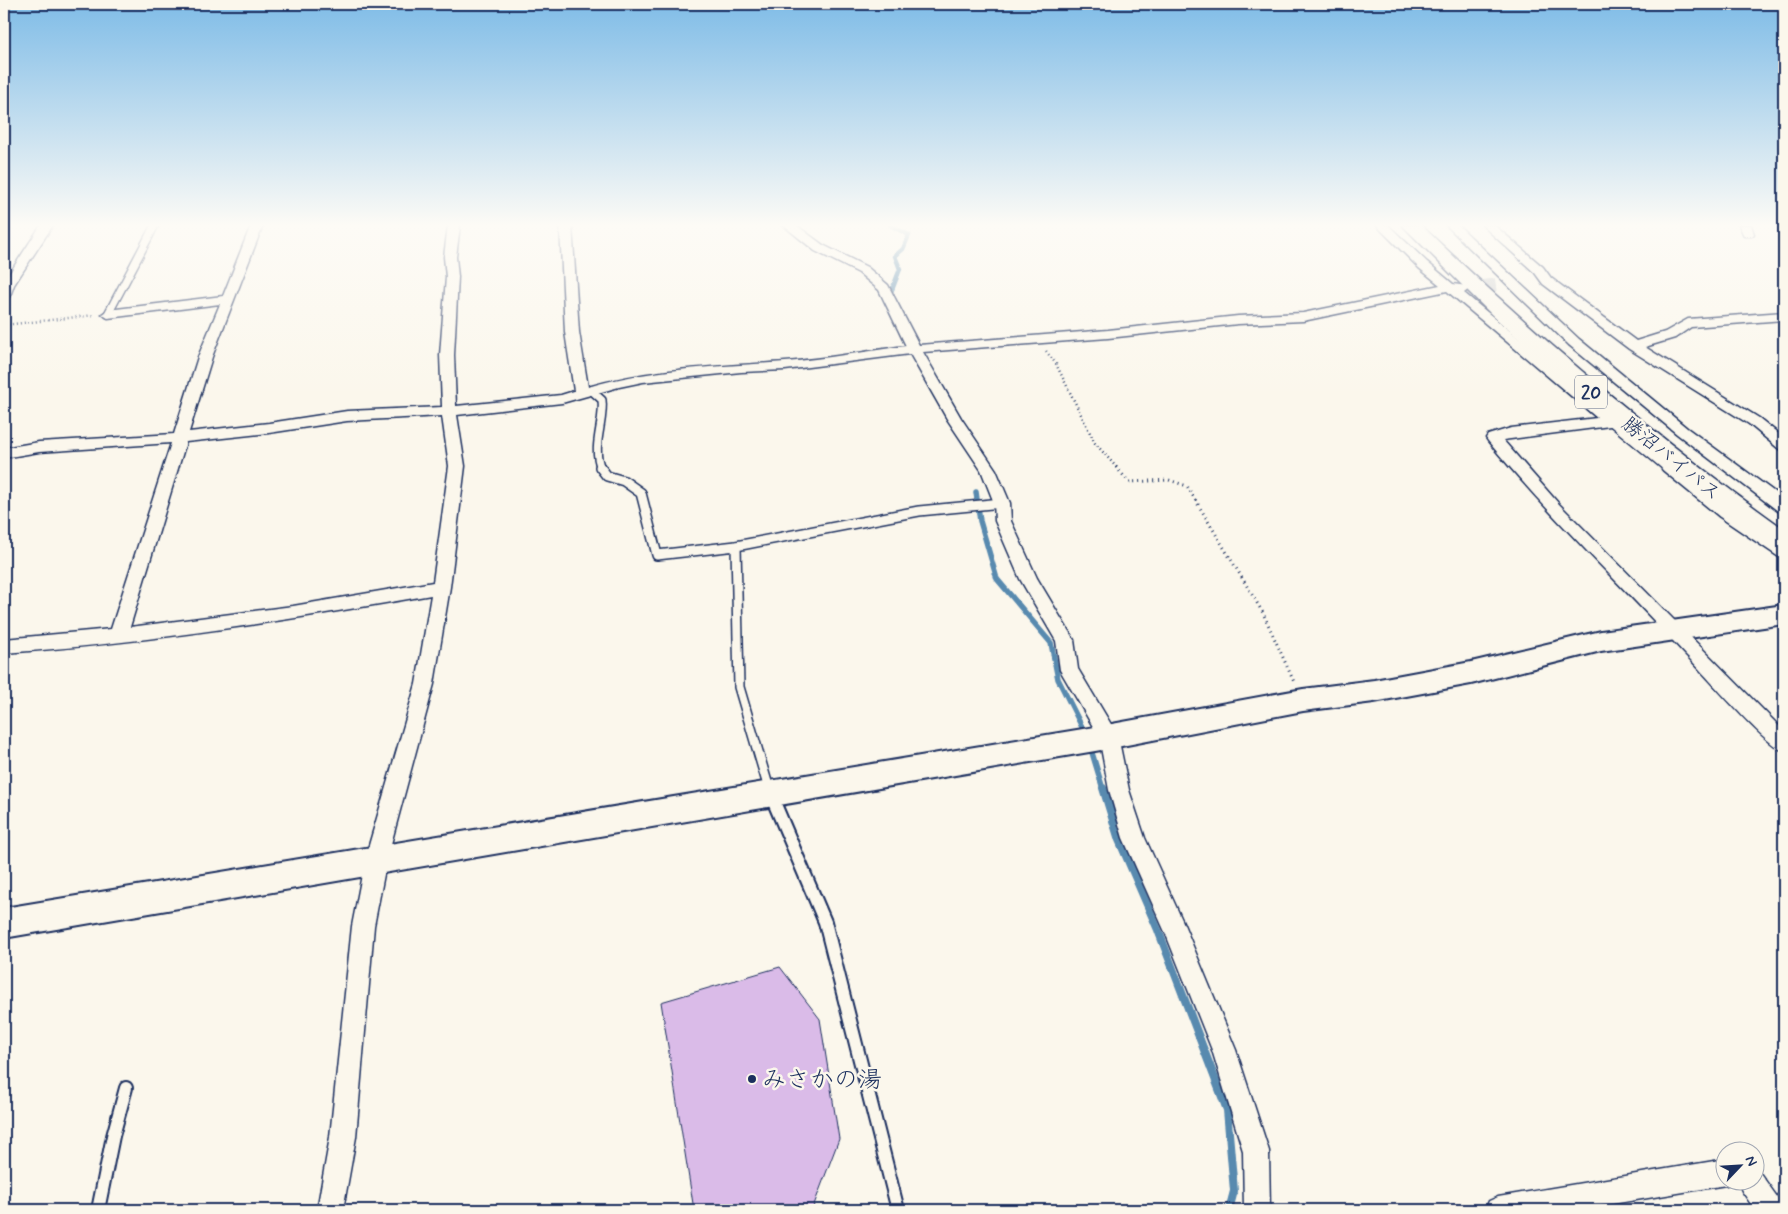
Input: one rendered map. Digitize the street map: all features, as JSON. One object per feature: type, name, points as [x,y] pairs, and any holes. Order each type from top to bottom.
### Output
[{"type":"highway","name":"勝沼バイパス","points":[[1469,282],[1580,383],[1723,499],[1784,542]]},
{"type":"highway","name":"20","points":[[1490,282],[1560,347],[1784,520]]},
{"type":"street","points":[[4,296],[10,282]]},
{"type":"street","points":[[118,635],[178,438],[233,282]]},
{"type":"street","points":[[330,1210],[343,1137],[363,926],[376,859],[425,684],[441,587],[457,466],[449,411],[447,355],[452,282]]},
{"type":"street","points":[[569,282],[572,332],[587,392]]},
{"type":"street","points":[[877,282],[884,288],[914,349],[954,419],[988,470],[995,503],[1029,579],[1065,640],[1070,670],[1094,739],[1119,790],[1134,838],[1175,930],[1224,1050],[1256,1151],[1257,1210]]},
{"type":"street","points":[[1448,282],[1610,422]]},
{"type":"street","points":[[1506,282],[1682,431],[1784,507]]},
{"type":"street","points":[[1508,284],[1539,282]]},
{"type":"street","points":[[1548,282],[1634,346],[1754,421],[1782,442]]},
{"type":"street","points":[[4,453],[39,447],[178,438],[268,428],[347,416],[449,411],[562,399],[617,383],[643,378],[741,368],[785,366],[914,349],[1108,334],[1238,320],[1303,317],[1457,288]]},
{"type":"street","points":[[108,314],[226,299]]},
{"type":"street","points":[[1634,346],[1670,335],[1688,323],[1784,316]]},
{"type":"street","points":[[1610,422],[1511,433],[1493,438],[1532,486],[1673,629],[1753,714],[1784,743]]},
{"type":"street","points":[[4,646],[118,635],[293,613],[441,587]]},
{"type":"street","points":[[4,923],[1094,739],[1303,700],[1374,691],[1471,673],[1601,641],[1784,614]]},
{"type":"street","points":[[1498,1210],[1716,1174]]},
{"type":"street","points":[[1758,1192],[1770,1210]]},
{"type":"lane","points":[[108,314],[125,282]]},
{"type":"lane","points":[[587,392],[602,400],[603,408],[598,430],[599,466],[608,476],[624,481],[641,494],[657,555],[736,546],[848,523],[968,504],[995,503]]},
{"type":"lane","points":[[1610,422],[1722,513],[1784,555]]},
{"type":"lane","points":[[736,546],[739,687],[770,794],[825,922],[898,1210]]},
{"type":"lane","points":[[98,1210],[126,1088]]},
{"type":"path","points":[[4,325],[108,314]]},
{"type":"path","points":[[1037,339],[1056,364],[1095,443],[1129,482],[1169,480],[1187,486],[1262,613],[1303,700]]},
{"type":"building","name":"みさかの湯","points":[[780,967],[820,1019],[839,1139],[812,1210],[694,1210],[661,1002]]},
{"type":"waterway","points":[[891,298],[890,295],[895,282]]},
{"type":"waterway","points":[[976,492],[980,521],[997,579],[1051,643],[1058,679],[1086,735]]},
{"type":"waterway","points":[[1090,746],[1103,789]]},
{"type":"waterway","points":[[1103,788],[1119,840],[1158,930],[1227,1110],[1234,1191],[1229,1210]]},
{"type":"tunnel","points":[[1463,289],[1502,284]]},
{"type":"place","name":"みさかの湯","points":[[752,1079]]}]
